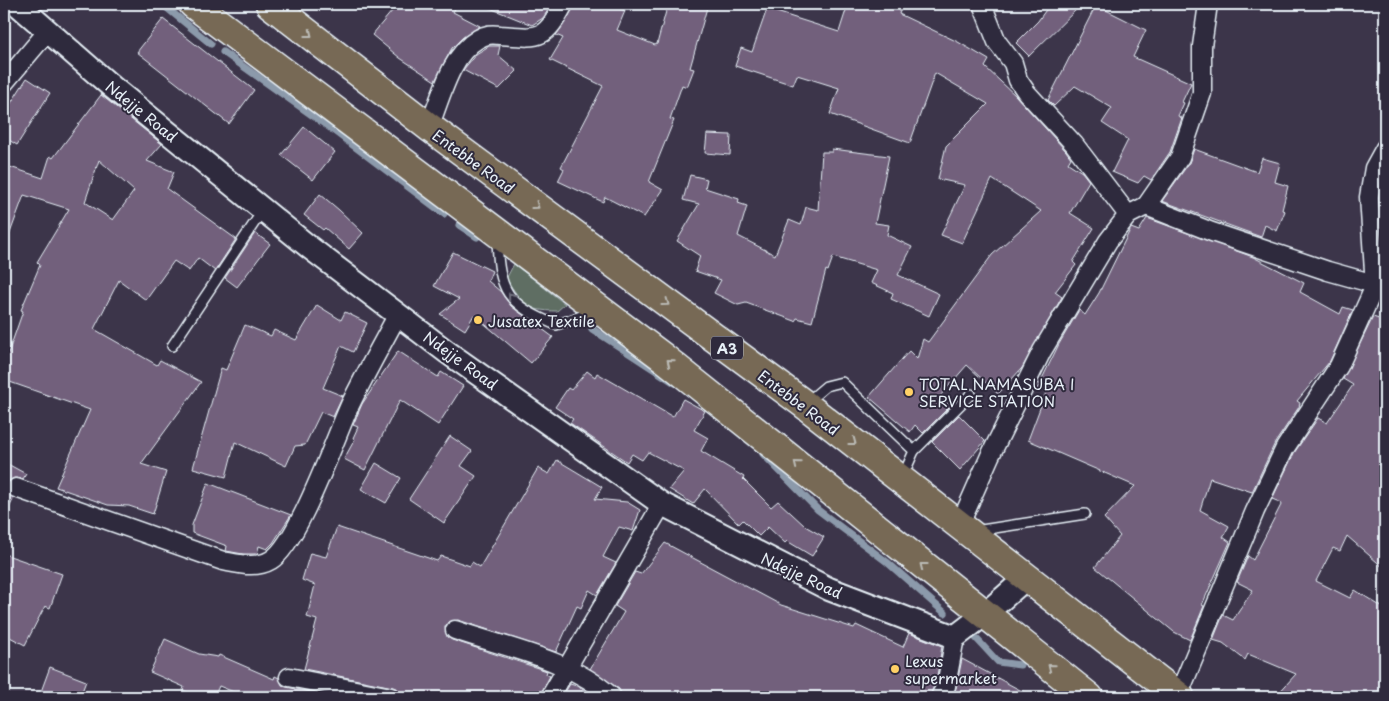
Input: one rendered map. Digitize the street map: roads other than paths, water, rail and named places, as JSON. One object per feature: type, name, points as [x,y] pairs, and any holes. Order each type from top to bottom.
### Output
[{"type":"main road","points":[[193,4],[664,358],[1089,697]]},
{"type":"main road","name":"Entebbe Road","points":[[270,4],[429,127],[804,404],[1179,697]]},
{"type":"street","name":"Ndejje Road","points":[[17,4],[47,32],[263,209],[447,352],[662,504],[829,590],[955,637]]},
{"type":"street","points":[[429,127],[454,65],[467,47],[488,34],[532,38],[543,34],[552,24],[564,4]]},
{"type":"street","points":[[982,4],[997,42],[1013,63],[1018,80],[1027,94],[1074,144],[1128,214]]},
{"type":"street","points":[[965,528],[973,493],[1023,386],[1108,241],[1128,214],[1146,206],[1180,156],[1202,93],[1202,46],[1208,4]]},
{"type":"street","points":[[4,83],[47,32]]},
{"type":"street","points":[[1179,697],[1255,511],[1285,448],[1339,366],[1380,287],[1369,197],[1374,168],[1385,148]]},
{"type":"street","points":[[1146,206],[1212,232],[1380,287]]},
{"type":"street","points":[[16,488],[223,561],[248,566],[271,560],[285,548],[301,520],[351,404],[398,314]]},
{"type":"street","points":[[550,697],[662,504]]},
{"type":"street","points":[[940,697],[946,686],[955,637],[1026,578]]},
{"type":"street","points":[[455,630],[567,667],[598,685],[612,697]]},
{"type":"street","points":[[288,677],[390,697]]},
{"type":"lane","points":[[172,346],[263,209]]},
{"type":"lane","points":[[496,231],[498,271],[509,296],[531,315],[556,325],[600,309]]},
{"type":"lane","points":[[804,404],[826,386],[842,382],[914,451]]},
{"type":"lane","points":[[902,479],[914,451],[971,394]]},
{"type":"lane","points":[[965,528],[1085,514]]},
{"type":"waterway","points":[[162,4],[211,44]]},
{"type":"waterway","points":[[223,52],[330,128],[444,214]]},
{"type":"waterway","points":[[459,225],[477,237]]},
{"type":"waterway","points":[[592,329],[675,383]]},
{"type":"waterway","points":[[763,454],[818,510],[887,562],[945,613]]},
{"type":"waterway","points":[[974,636],[998,662],[1020,665]]},
{"type":"place","name":"Jusatex Textile","points":[[478,320]]},
{"type":"place","name":"TOTAL NAMASUBA I SERVICE STATION","points":[[909,392]]},
{"type":"place","name":"Lexus supermarket","points":[[895,669]]}]
